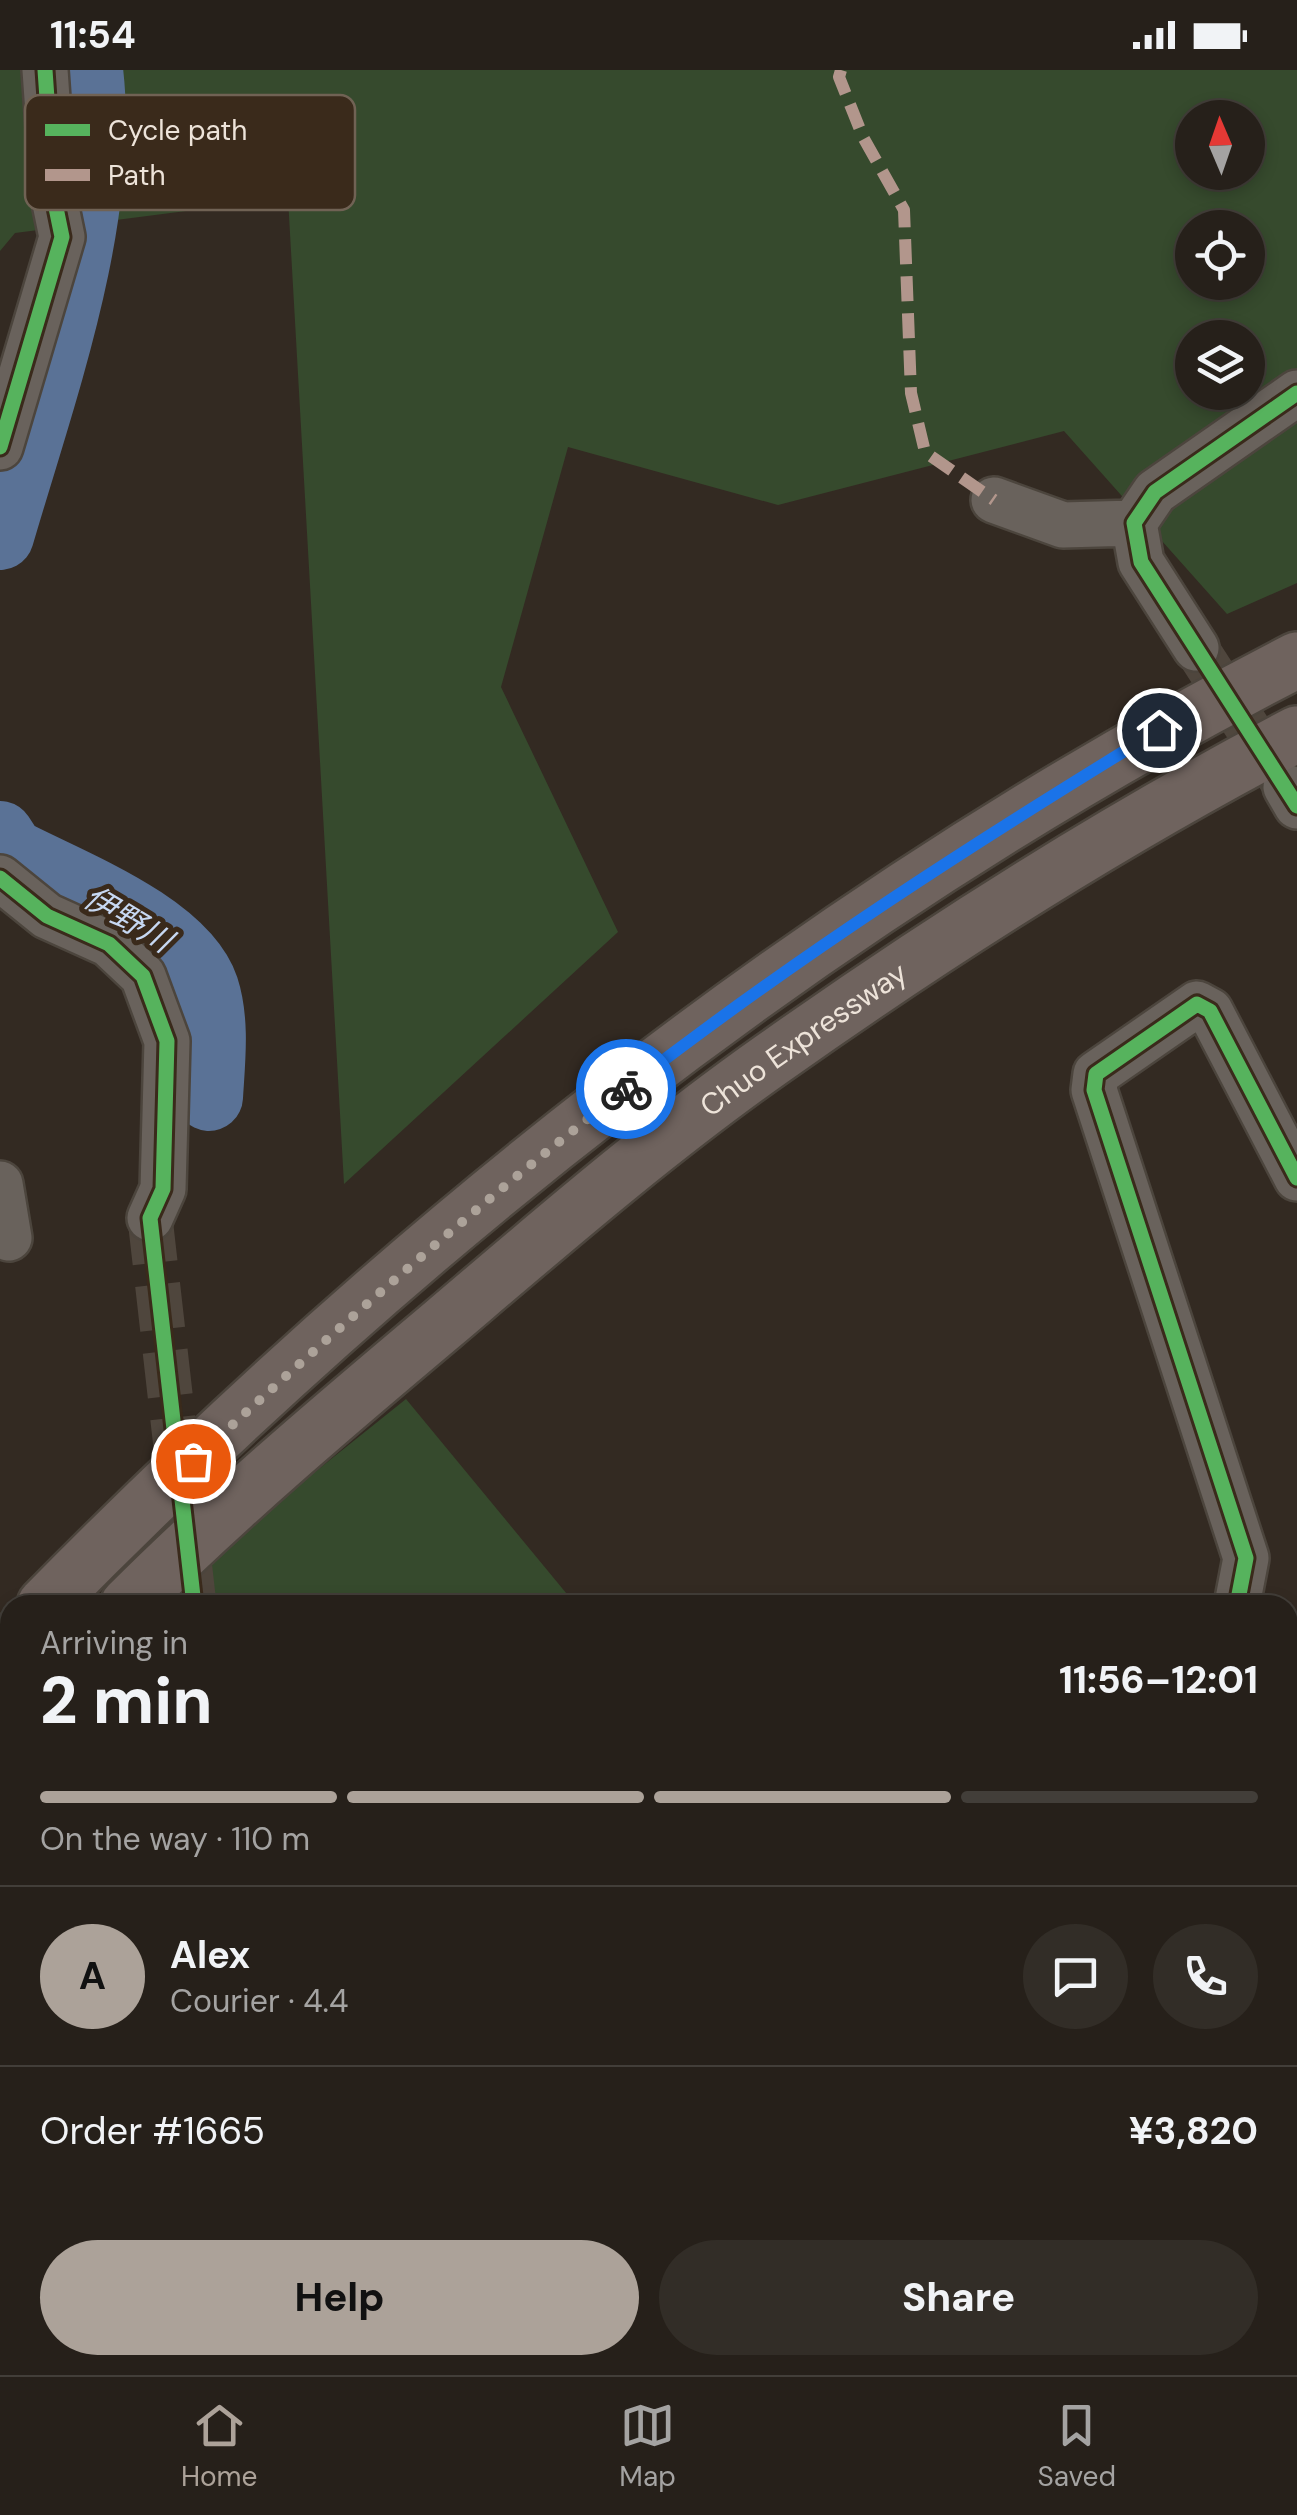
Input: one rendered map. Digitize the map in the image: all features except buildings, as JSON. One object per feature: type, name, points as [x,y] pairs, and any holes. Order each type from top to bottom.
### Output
[{"type":"highway","points":[[55,1595],[327,1336],[524,1168],[728,1009],[984,837],[1159,730],[1297,660]]},
{"type":"highway","name":"Chuo Expressway","points":[[139,1595],[402,1358],[568,1218],[770,1060],[974,921],[1196,786],[1297,734]]},
{"type":"street","points":[[45,70],[47,95]]},
{"type":"street","points":[[0,448],[62,237],[56,210]]},
{"type":"street","points":[[1196,648],[1141,562],[1134,523],[1156,492],[1297,393]]},
{"type":"street","points":[[994,500],[1062,524],[1134,523]]},
{"type":"street","points":[[0,878],[47,916],[108,944],[143,976],[167,1041],[163,1190],[150,1218]]},
{"type":"street","points":[[1239,1595],[1246,1558],[1094,1090],[1096,1074],[1196,1004],[1210,1011],[1297,1178]]},
{"type":"street","points":[[0,1184],[9,1238]]},
{"type":"green space","points":[[0,70],[1297,70],[1297,583],[1227,614],[1064,431],[778,505],[568,447],[501,687],[618,932],[344,1184],[289,210],[355,210],[355,95],[25,95],[25,210],[194,210],[15,233],[0,251]]},
{"type":"green space","points":[[406,1399],[568,1595],[161,1595]]},
{"type":"waterway","name":"伊野川","points":[[89,70],[90,95]]},
{"type":"waterway","name":"伊野川","points":[[0,536],[67,305],[85,210]]},
{"type":"waterway","name":"伊野川","points":[[0,835],[11,852],[149,925],[193,965],[205,988],[211,1014],[209,1097]]},
{"type":"tunnel","points":[[1196,648],[1282,781]]},
{"type":"tunnel","points":[[150,1218],[193,1595]]},
{"type":"marked path","points":[[841,70],[839,77],[863,137],[904,210],[911,393],[925,452],[994,500]]},
{"type":"cycle path","points":[[45,70],[47,95]]},
{"type":"cycle path","points":[[0,447],[62,237],[56,210]]},
{"type":"cycle path","points":[[1297,393],[1155,492],[1134,523],[1141,562],[1297,806]]},
{"type":"cycle path","points":[[0,878],[47,916],[109,944],[143,976],[167,1041],[163,1189],[150,1218],[193,1595]]},
{"type":"cycle path","points":[[1239,1595],[1246,1558],[1094,1090],[1096,1074],[1197,1004],[1210,1011],[1297,1178]]},
{"type":"way so far","points":[[193,1461],[327,1336],[524,1168],[626,1089]]},
{"type":"route","points":[[626,1089],[728,1009],[937,866],[1159,730]]}]
